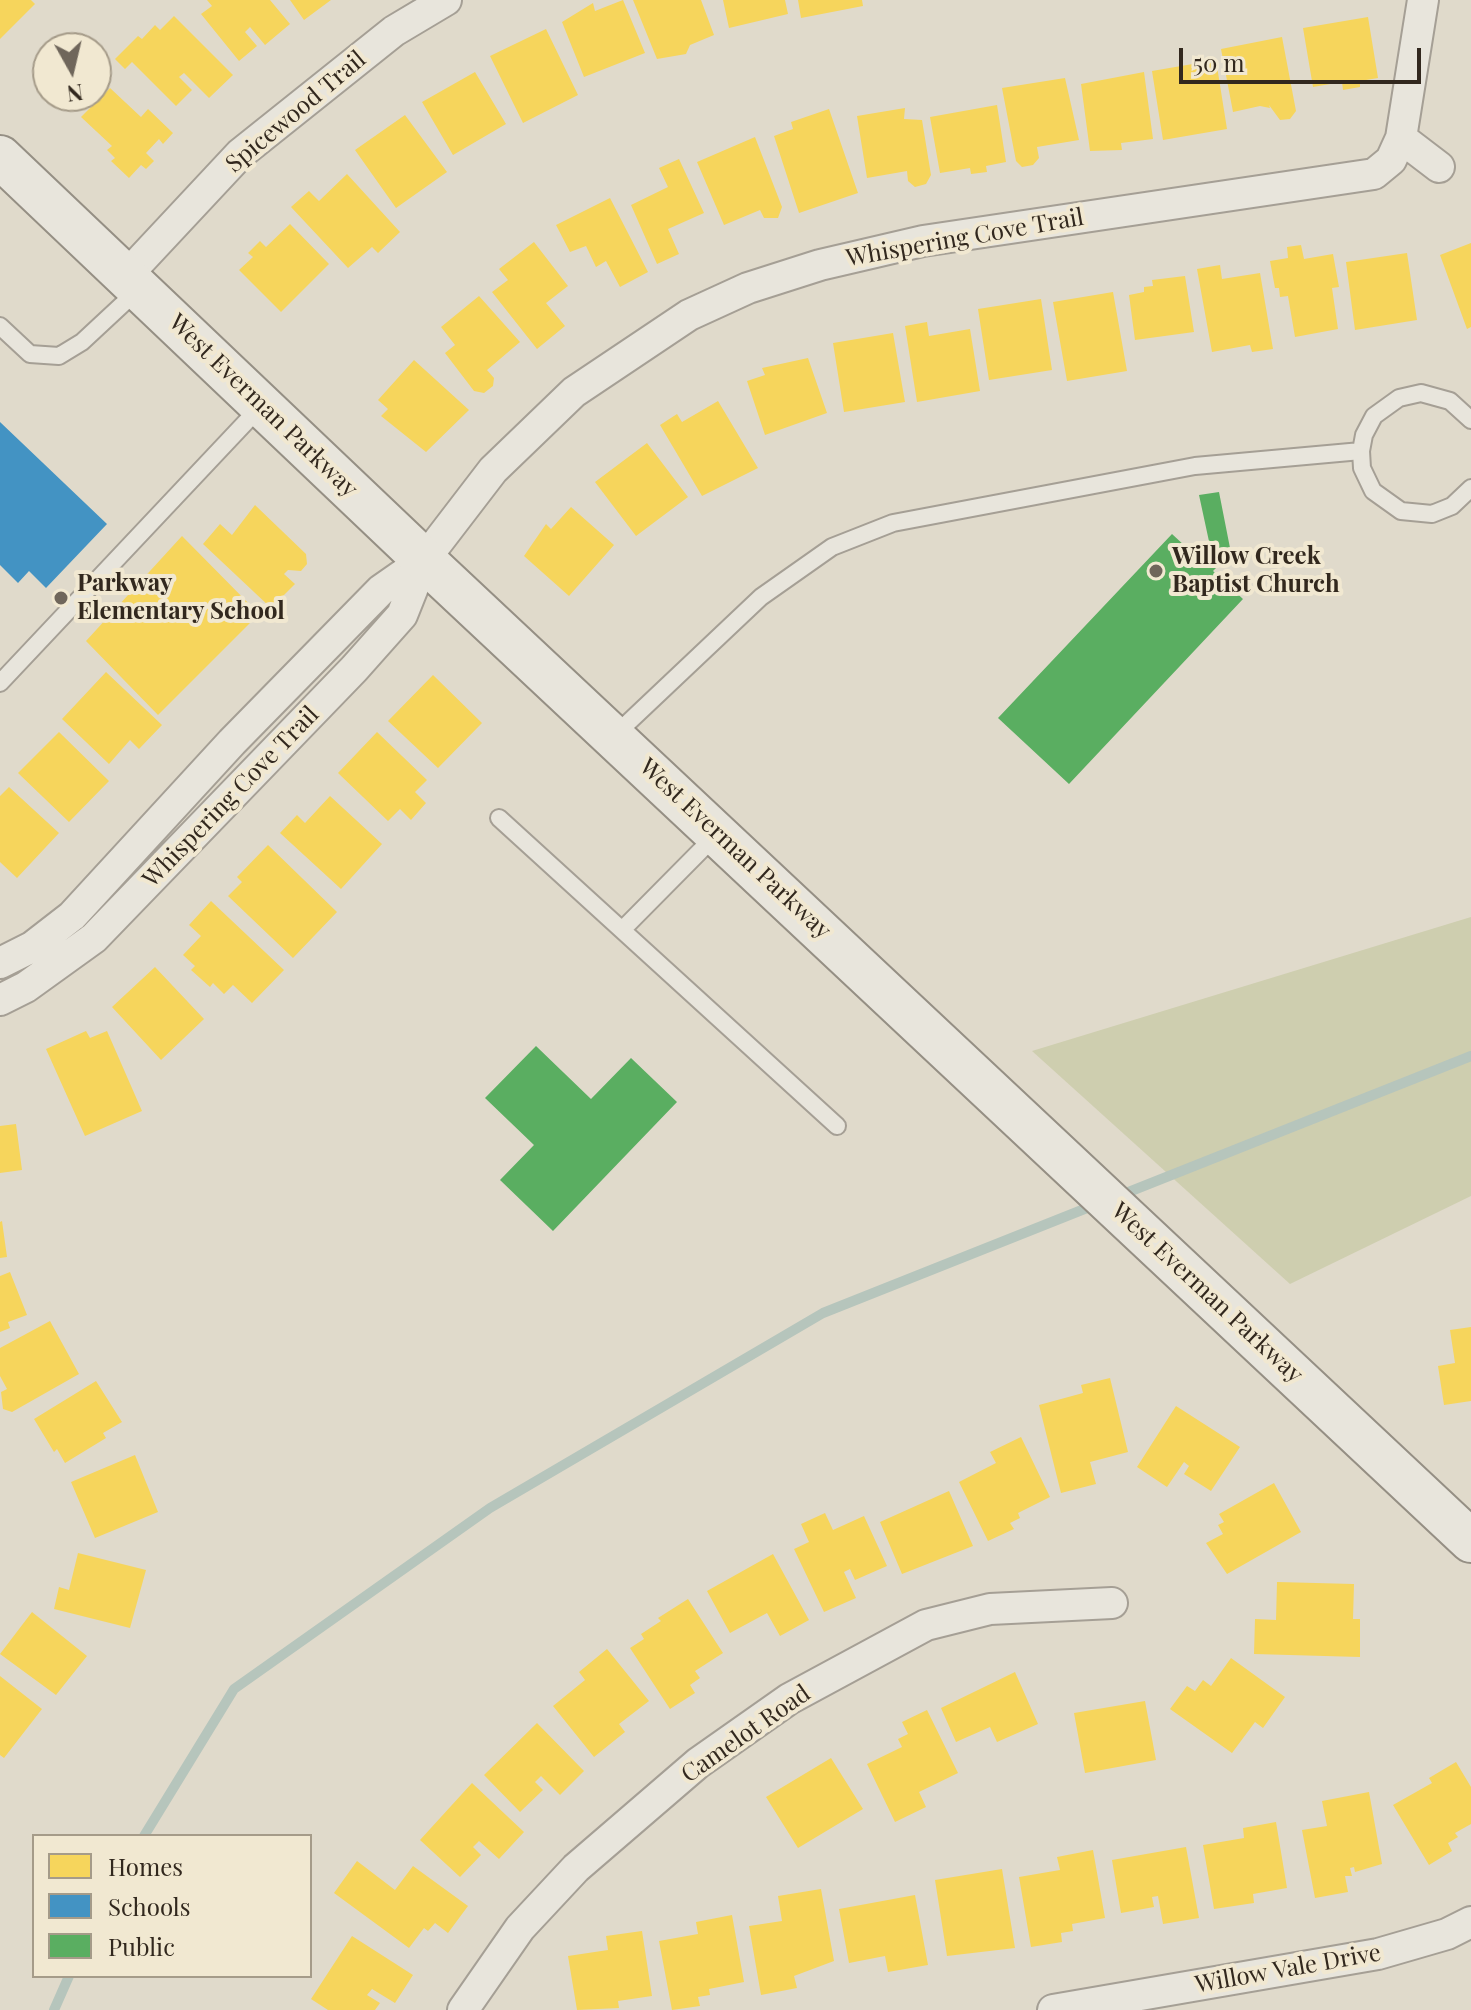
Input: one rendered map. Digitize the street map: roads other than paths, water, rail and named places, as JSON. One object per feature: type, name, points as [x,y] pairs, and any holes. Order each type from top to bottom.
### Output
[{"type":"street","name":"Spicewood Trail","points":[[132,282],[240,154],[394,31],[446,0]]},
{"type":"street","points":[[1423,0],[1401,138],[1439,167]]},
{"type":"street","name":"Whispering Cove Trail","points":[[0,1000],[26,987],[94,938],[331,693],[402,615],[424,560],[493,470],[574,392],[689,315],[748,288],[820,265],[923,241],[1374,174],[1391,160],[1401,138]]},
{"type":"street","name":"West Everman Parkway","points":[[0,157],[424,560],[615,735],[1471,1541]]},
{"type":"street","name":"Whispering Cove Trail","points":[[0,963],[32,947],[72,916],[232,742],[381,590],[424,560]]},
{"type":"street","points":[[306,669],[331,693]]},
{"type":"street","points":[[110,875],[133,897]]},
{"type":"street","name":"Camelot Road","points":[[463,2010],[520,1928],[576,1868],[698,1763],[789,1699],[926,1625],[990,1609],[1112,1603]]},
{"type":"street","name":"Willow Vale Drive","points":[[1053,2010],[1378,1954],[1447,1934],[1471,1922]]},
{"type":"lane","points":[[0,326],[30,354],[59,356],[82,342],[132,282]]},
{"type":"lane","points":[[1471,420],[1450,401],[1421,393],[1399,398],[1374,416],[1361,451],[1362,468],[1373,491],[1401,511],[1432,514],[1452,506],[1471,488]]},
{"type":"lane","points":[[0,683],[262,405]]},
{"type":"lane","points":[[615,735],[761,597],[832,547],[881,528],[1195,466],[1361,451]]},
{"type":"lane","points":[[499,818],[837,1126]]},
{"type":"lane","points":[[623,929],[718,832]]},
{"type":"waterway","points":[[1116,1197],[1471,1056]]},
{"type":"waterway","points":[[145,1834],[234,1689],[490,1508],[823,1313],[1097,1204]]},
{"type":"waterway","points":[[54,2010],[68,1978]]},
{"type":"place","name":"Willow Creek Baptist Church","points":[[1156,571]]},
{"type":"place","name":"Parkway Elementary School","points":[[61,598]]}]
